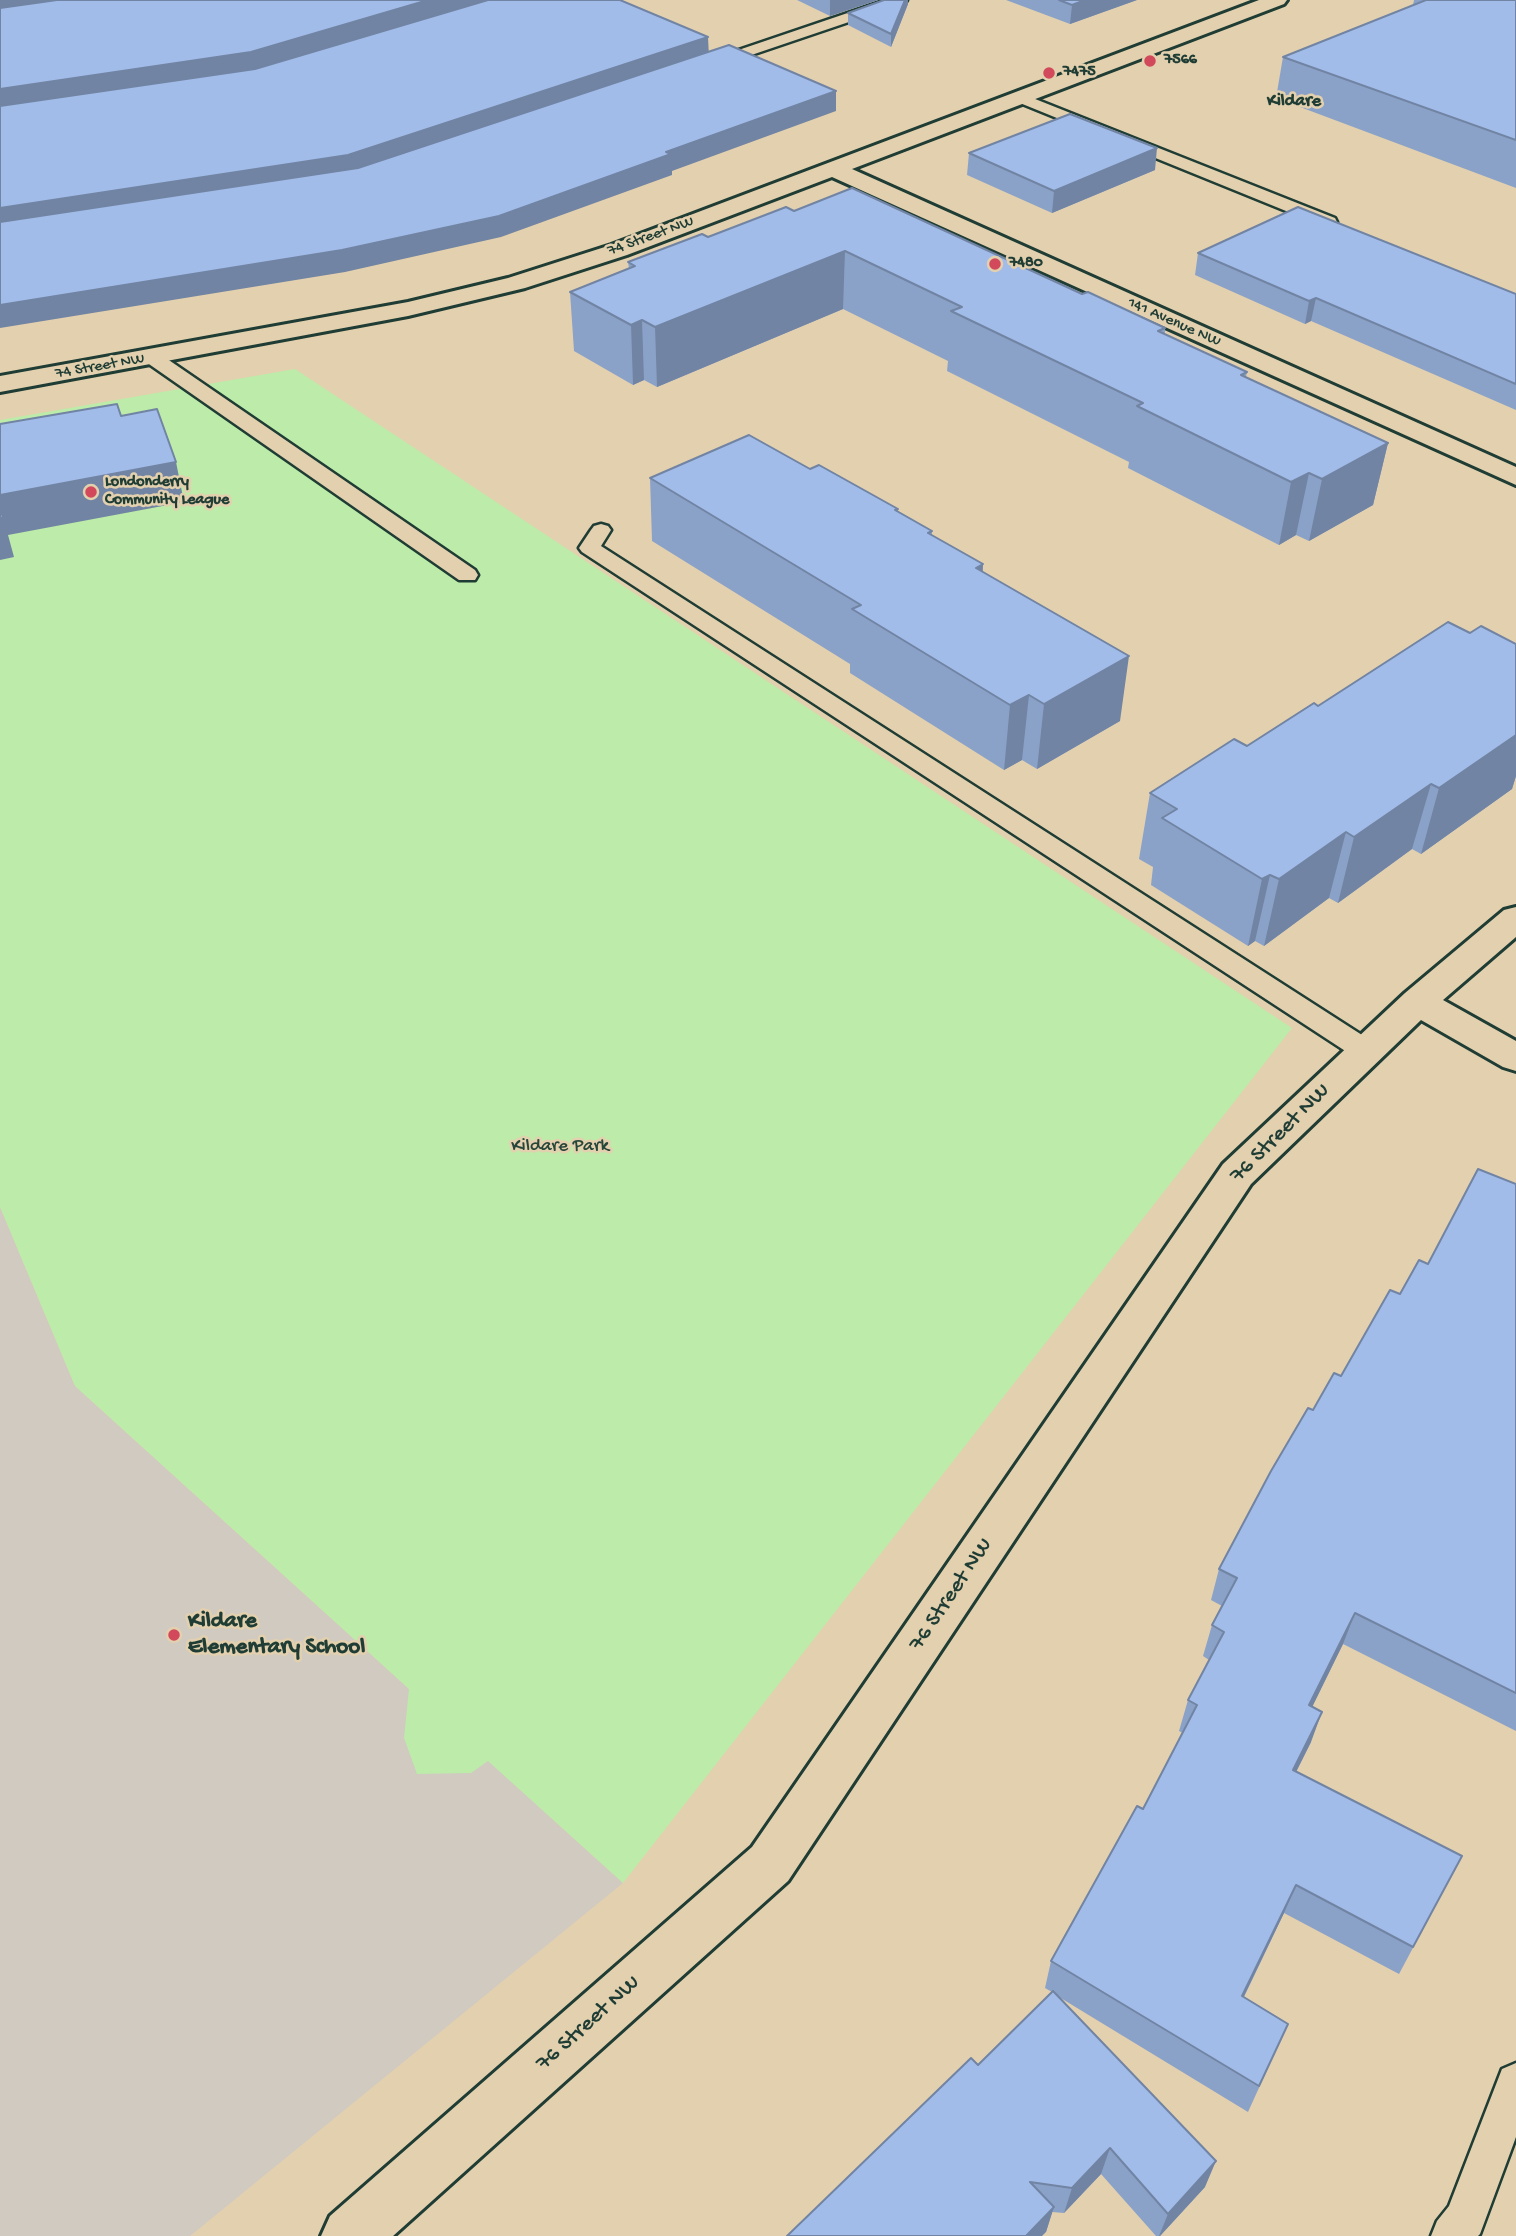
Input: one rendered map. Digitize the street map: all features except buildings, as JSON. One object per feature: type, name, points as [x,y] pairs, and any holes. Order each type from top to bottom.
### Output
[{"type":"street","name":"74 Street NW","points":[[0,384],[408,309],[516,283],[619,250],[1277,0]]},
{"type":"street","name":"141 Avenue NW","points":[[832,169],[1516,477]]},
{"type":"street","name":"76 Street NW","points":[[350,2236],[770,1864],[1237,1174],[1418,1002],[1516,918]]},
{"type":"street","points":[[1418,1002],[1516,1058]]},
{"type":"lane","points":[[692,70],[900,0]]},
{"type":"lane","points":[[1020,98],[1351,230]]},
{"type":"lane","points":[[153,358],[467,575]]},
{"type":"lane","points":[[601,530],[589,548],[1366,1051]]},
{"type":"lane","points":[[1452,2236],[1465,2219],[1516,2083]]},
{"type":"shaded area","name":"Kildare Elementary School","points":[[0,1207],[75,1386],[623,1883],[190,2236],[0,2236]]},
{"type":"green space","name":"Kildare Park","points":[[295,369],[1292,1028],[623,1883],[488,1761],[471,1773],[417,1774],[404,1738],[409,1689],[75,1386],[0,1207],[0,420]]},
{"type":"place","name":"7566","points":[[1150,61]]},
{"type":"place","name":"7475","points":[[1049,73]]},
{"type":"place","name":"7480","points":[[995,264]]},
{"type":"place","name":"Londonderry Community League","points":[[91,492]]},
{"type":"place","name":"Kildare Elementary School","points":[[174,1635]]},
{"type":"district","name":"Kildare","points":[[1294,102]]}]
